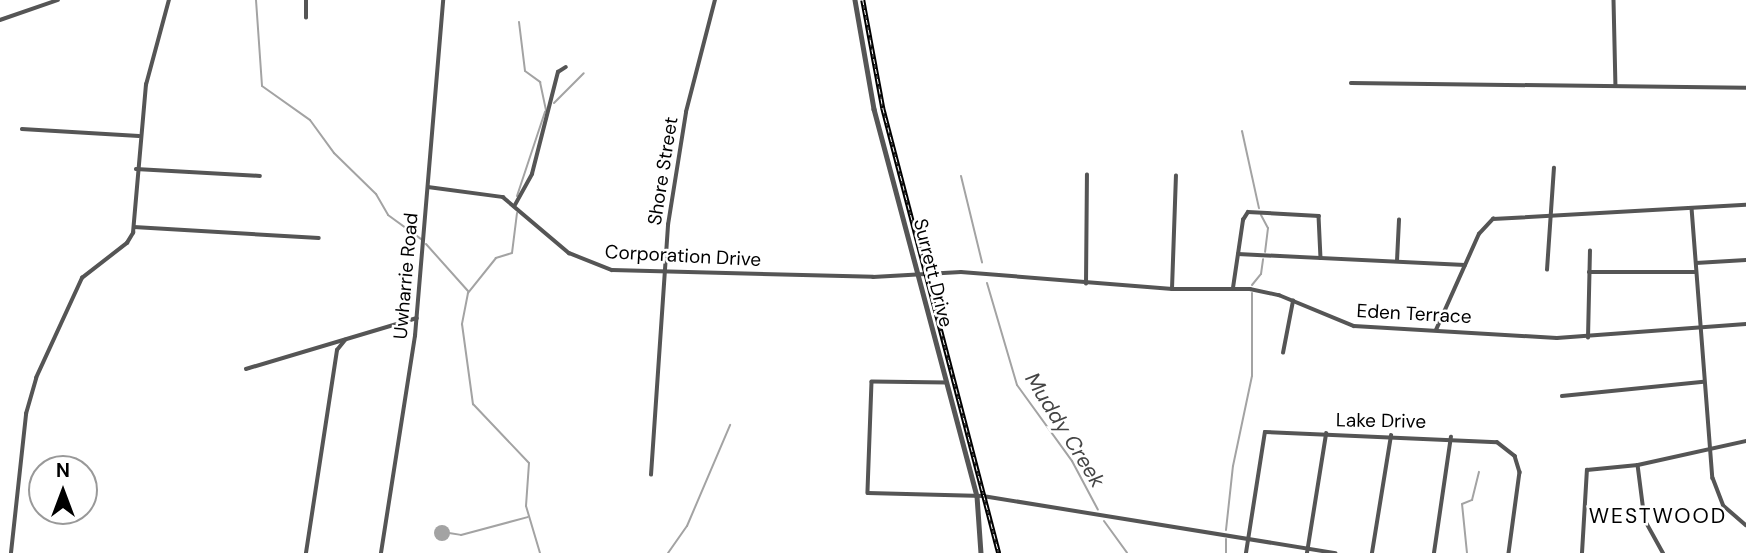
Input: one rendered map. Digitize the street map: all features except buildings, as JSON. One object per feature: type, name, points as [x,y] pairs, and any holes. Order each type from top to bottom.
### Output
[{"type":"street","points":[[0,20],[58,0]]},
{"type":"street","points":[[11,553],[26,414],[36,378],[82,278],[127,243],[134,226],[139,136],[149,71],[169,0]]},
{"type":"street","points":[[306,0],[306,18]]},
{"type":"street","name":"Uwharrie Road","points":[[381,553],[418,318],[443,0]]},
{"type":"street","name":"Shore Street","points":[[651,475],[663,272],[682,135],[715,0]]},
{"type":"street","name":"Surrett Drive","points":[[855,0],[871,96],[977,496],[981,553]]},
{"type":"street","points":[[1614,0],[1616,85]]},
{"type":"street","points":[[515,205],[533,174],[558,72],[566,67]]},
{"type":"street","points":[[1351,83],[1746,88]]},
{"type":"street","points":[[22,129],[139,136]]},
{"type":"street","points":[[1547,270],[1554,168]]},
{"type":"street","points":[[136,169],[260,176]]},
{"type":"street","points":[[1086,284],[1087,175]]},
{"type":"street","points":[[1172,289],[1176,176]]},
{"type":"street","name":"Corporation Drive","points":[[428,187],[485,192],[515,205],[558,246],[588,264],[663,272],[919,275]]},
{"type":"street","points":[[1436,330],[1465,265],[1489,221],[1551,215],[1746,205]]},
{"type":"street","points":[[1692,208],[1710,448],[1720,501],[1746,525]]},
{"type":"street","points":[[1233,288],[1244,217],[1261,211],[1319,216],[1321,258]]},
{"type":"street","points":[[1397,261],[1399,220]]},
{"type":"street","points":[[134,226],[319,238]]},
{"type":"street","points":[[1588,338],[1590,251]]},
{"type":"street","points":[[1238,254],[1465,265]]},
{"type":"street","points":[[1695,263],[1746,260]]},
{"type":"street","points":[[1590,272],[1696,272]]},
{"type":"street","name":"Eden Terrace","points":[[919,275],[974,273],[1086,284],[1265,291],[1344,324],[1436,330],[1588,338],[1746,324]]},
{"type":"street","points":[[1283,353],[1293,301]]},
{"type":"street","points":[[246,369],[418,318]]},
{"type":"street","points":[[306,553],[337,350],[345,340]]},
{"type":"street","points":[[947,383],[872,382],[868,493],[977,496],[1249,539],[1308,551],[1335,553]]},
{"type":"street","points":[[1562,396],[1703,382]]},
{"type":"street","name":"Lake Drive","points":[[1247,553],[1265,432],[1491,439],[1515,456],[1520,479],[1509,553]]},
{"type":"street","points":[[1308,551],[1326,434]]},
{"type":"street","points":[[1372,553],[1391,436]]},
{"type":"street","points":[[1434,553],[1451,437]]},
{"type":"street","points":[[1582,553],[1587,470],[1638,465],[1746,441]]},
{"type":"street","points":[[1638,465],[1645,520],[1662,553]]},
{"type":"shaded area","points":[[439,525],[445,525],[450,533],[448,539],[439,541],[434,536],[434,530]]},
{"type":"waterway","points":[[256,0],[262,86],[310,120],[334,153],[376,194],[388,215],[421,239]]},
{"type":"waterway","points":[[519,22],[525,71],[540,82],[546,111]]},
{"type":"waterway","points":[[554,103],[584,73]]},
{"type":"waterway","points":[[517,196],[545,112]]},
{"type":"waterway","points":[[1242,131],[1259,208]]},
{"type":"waterway","name":"Muddy Creek","points":[[961,176],[982,262]]},
{"type":"waterway","points":[[517,213],[512,253],[496,258],[468,293],[462,324],[473,404],[529,463],[526,506],[540,553]]},
{"type":"waterway","points":[[1261,215],[1268,228],[1265,252]]},
{"type":"waterway","points":[[426,244],[468,291]]},
{"type":"waterway","points":[[1252,285],[1261,274],[1263,259]]},
{"type":"waterway","name":"Muddy Creek","points":[[987,283],[1017,385],[1072,461],[1098,510]]},
{"type":"waterway","points":[[1226,530],[1233,466],[1252,376],[1252,293]]},
{"type":"waterway","points":[[668,553],[687,526],[730,425]]},
{"type":"waterway","points":[[1467,553],[1462,504],[1472,500],[1479,472]]},
{"type":"waterway","points":[[449,533],[461,535],[528,517]]},
{"type":"waterway","name":"Muddy Creek","points":[[1104,521],[1127,553]]},
{"type":"waterway","points":[[1226,539],[1226,553]]},
{"type":"railway","points":[[863,0],[883,108],[999,553]]},
{"type":"district","name":"WESTWOOD","points":[[1658,516]]}]
